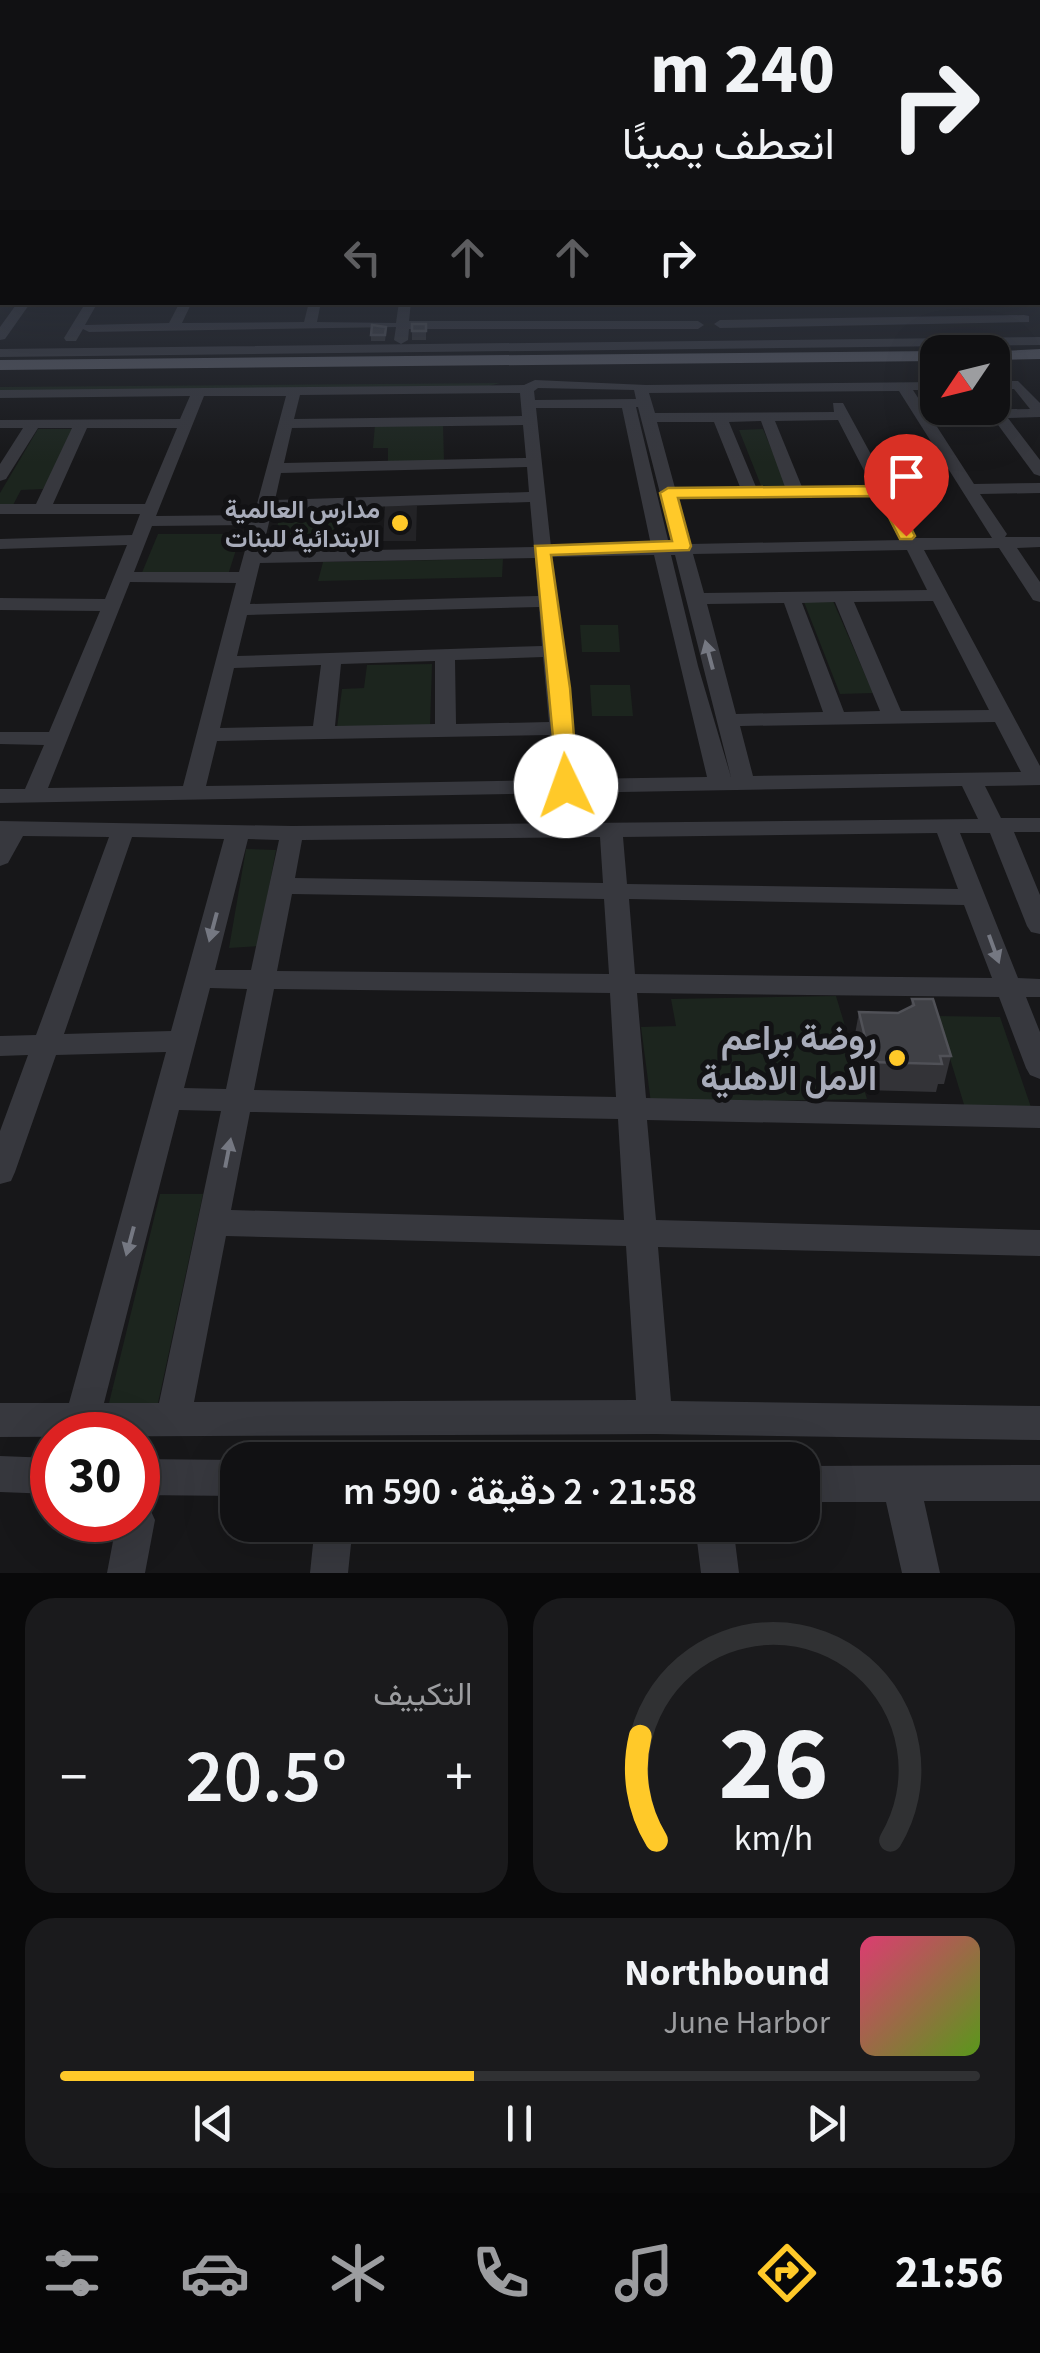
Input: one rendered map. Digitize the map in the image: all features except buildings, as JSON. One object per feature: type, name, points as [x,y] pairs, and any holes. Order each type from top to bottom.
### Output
[{"type":"main road","points":[[0,375],[298,376],[708,352],[920,367]]},
{"type":"main road","points":[[1010,355],[1040,354]]},
{"type":"main road","points":[[0,365],[298,376],[528,394],[920,360]]},
{"type":"main road","points":[[1010,368],[1040,368]]},
{"type":"street","points":[[0,336],[15,315]]},
{"type":"street","points":[[68,352],[86,315]]},
{"type":"street","points":[[68,352],[96,315]]},
{"type":"street","points":[[175,324],[179,315]]},
{"type":"street","points":[[310,323],[312,315]]},
{"type":"street","points":[[396,315],[397,324]]},
{"type":"street","points":[[394,348],[400,315]]},
{"type":"street","points":[[622,315],[624,322]]},
{"type":"street","points":[[0,352],[563,346],[708,352],[695,315]]},
{"type":"street","points":[[716,315],[730,352]]},
{"type":"street","points":[[798,315],[800,319]]},
{"type":"street","points":[[719,322],[1014,315]]},
{"type":"street","points":[[719,322],[885,322],[1023,315]]},
{"type":"street","points":[[885,322],[920,415]]},
{"type":"street","points":[[90,326],[698,323]]},
{"type":"street","points":[[90,326],[698,323]]},
{"type":"street","points":[[560,325],[563,346]]},
{"type":"street","points":[[246,349],[252,327]]},
{"type":"street","points":[[641,404],[828,388],[900,364],[1040,338]]},
{"type":"street","points":[[900,364],[920,376]]},
{"type":"street","points":[[0,394],[199,391],[298,376],[193,792]]},
{"type":"street","points":[[287,424],[364,444],[451,442],[528,394],[634,384],[668,493],[671,543],[695,599],[744,783]]},
{"type":"street","points":[[1010,385],[1018,385],[1040,412]]},
{"type":"street","points":[[0,796],[1038,778],[828,388]]},
{"type":"street","points":[[34,795],[199,391]]},
{"type":"street","points":[[528,394],[566,786]]},
{"type":"street","points":[[641,404],[720,417],[843,416]]},
{"type":"street","points":[[641,404],[671,543],[688,666],[720,783]]},
{"type":"street","points":[[1010,413],[1040,412]]},
{"type":"street","points":[[766,416],[795,492]]},
{"type":"street","points":[[720,417],[750,492]]},
{"type":"street","points":[[0,424],[187,423]]},
{"type":"street","points":[[0,476],[34,424]]},
{"type":"street","points":[[42,509],[82,424]]},
{"type":"street","points":[[927,425],[1039,594]]},
{"type":"street","points":[[1006,425],[1040,471]]},
{"type":"street","points":[[277,468],[364,444],[451,442],[536,462]]},
{"type":"street","points":[[970,490],[1040,488]]},
{"type":"street","points":[[668,493],[883,491]]},
{"type":"street","points":[[0,509],[147,515],[538,497]]},
{"type":"street","points":[[252,553],[1001,538],[1040,533]]},
{"type":"street","points":[[1001,538],[1040,542]]},
{"type":"street","points":[[0,544],[135,546]]},
{"type":"street","points":[[0,554],[135,546]]},
{"type":"street","points":[[124,577],[246,578]]},
{"type":"street","points":[[695,599],[939,594]]},
{"type":"street","points":[[842,596],[893,718]]},
{"type":"street","points":[[791,597],[836,718]]},
{"type":"street","points":[[238,610],[549,601]]},
{"type":"street","points":[[0,604],[110,605]]},
{"type":"street","points":[[223,662],[555,651]]},
{"type":"street","points":[[445,656],[446,732]]},
{"type":"street","points":[[323,735],[332,660]]},
{"type":"street","points":[[726,720],[1004,716]]},
{"type":"street","points":[[206,735],[563,728]]},
{"type":"street","points":[[0,738],[57,738]]},
{"type":"street","points":[[978,779],[1040,926]]},
{"type":"street","points":[[0,858],[7,828],[292,833],[1040,825]]},
{"type":"street","points":[[946,826],[1040,1068]]},
{"type":"street","points":[[0,1172],[123,830]]},
{"type":"street","points":[[611,831],[655,1417]]},
{"type":"street","points":[[85,1412],[238,832]]},
{"type":"street","points":[[174,1420],[292,833]]},
{"type":"street","points":[[281,886],[974,897]]},
{"type":"street","points":[[200,979],[1040,988]]},
{"type":"street","points":[[0,1046],[183,1042]]},
{"type":"street","points":[[168,1099],[1040,1118]]},
{"type":"street","points":[[215,1223],[1040,1244]]},
{"type":"street","points":[[160,1422],[655,1417],[1040,1423]]},
{"type":"street","points":[[0,1420],[30,1422]]},
{"type":"street","points":[[0,1474],[30,1475]]},
{"type":"street","points":[[160,1493],[220,1481]]},
{"type":"street","points":[[820,1484],[1040,1483]]},
{"type":"street","points":[[900,1484],[921,1573]]},
{"type":"street","points":[[126,1573],[131,1542]]},
{"type":"street","points":[[329,1573],[332,1542]]},
{"type":"street","points":[[716,1542],[720,1573]]},
{"type":"shaded area","points":[[500,383],[489,386],[0,391],[0,387]]},
{"type":"shaded area","points":[[443,424],[444,461],[388,462],[388,448],[373,448],[375,425]]},
{"type":"shaded area","points":[[38,429],[77,429],[43,489],[21,490],[13,505],[0,505],[0,493]]},
{"type":"shaded area","points":[[763,429],[788,488],[762,488],[739,430]]},
{"type":"shaded area","name":"مدارس العالمية الابتدائية للبنات","points":[[385,506],[417,506],[416,541],[383,541]]},
{"type":"shaded area","points":[[343,509],[340,540],[275,541],[280,510]]},
{"type":"shaded area","points":[[158,534],[241,534],[228,575],[141,575]]},
{"type":"shaded area","points":[[503,559],[502,577],[318,581],[323,562]]},
{"type":"shaded area","points":[[833,601],[873,693],[840,694],[804,602]]},
{"type":"shaded area","points":[[580,625],[618,625],[620,652],[582,652]]},
{"type":"shaded area","points":[[432,664],[430,727],[337,728],[342,689],[364,688],[367,665]]},
{"type":"shaded area","points":[[590,685],[630,685],[633,716],[592,716]]},
{"type":"shaded area","points":[[246,849],[276,850],[258,946],[229,948]]},
{"type":"shaded area","points":[[836,996],[867,1099],[651,1103],[641,1027],[676,1026],[671,999]]},
{"type":"shaded area","points":[[937,1016],[1000,1017],[1032,1110],[966,1111]]},
{"type":"shaded area","points":[[160,1194],[203,1194],[158,1403],[109,1403]]},
{"type":"place","name":"مدارس العالمية الابتدائية للبنات","points":[[400,523]]},
{"type":"place","name":"روضة براعم الامل الاهلية","points":[[897,1058]]},
{"type":"route","points":[[566,786],[560,688],[542,550],[682,546],[668,493],[883,491],[906,536]]}]
